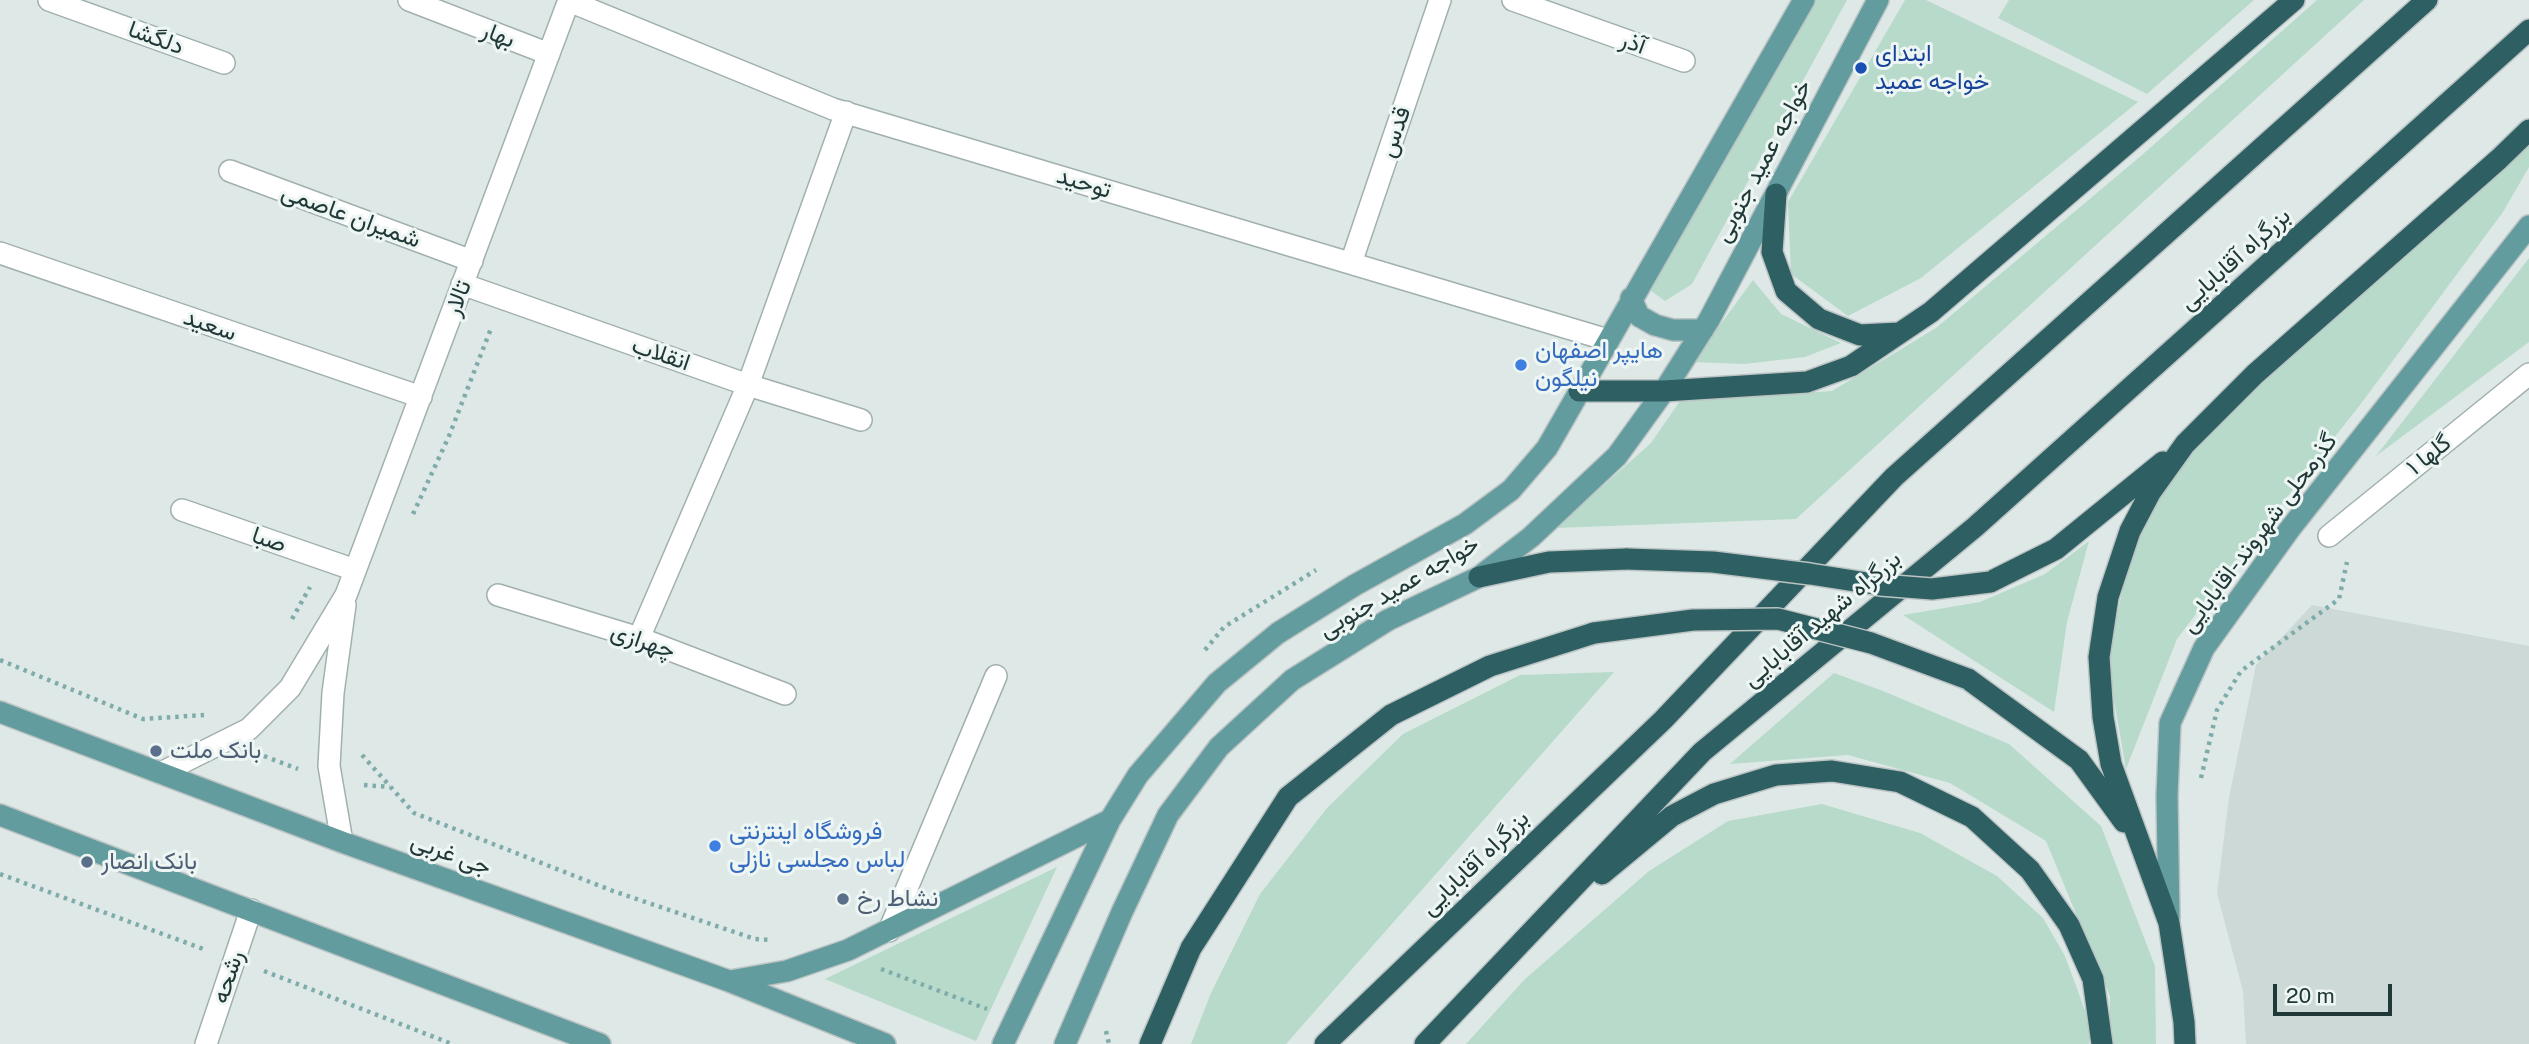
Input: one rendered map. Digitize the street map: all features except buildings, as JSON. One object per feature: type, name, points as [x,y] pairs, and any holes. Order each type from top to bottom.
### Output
[{"type":"highway","points":[[1579,391],[1664,391],[1807,382],[1851,366],[1931,313],[2294,0]]},
{"type":"highway","name":"بزرگراه شهید آقابابایی","points":[[1663,719],[1894,477],[2427,0]]},
{"type":"highway","name":"بزرگراه آقابابایی","points":[[1975,527],[2529,30]]},
{"type":"highway","points":[[1479,577],[1549,562],[1627,559],[1713,562],[1932,589],[1990,582],[2056,549],[2186,444],[2255,374],[2529,130]]},
{"type":"highway","points":[[1776,194],[1772,252],[1786,291],[1819,319],[1860,335],[1901,333]]},
{"type":"highway","points":[[2185,1044],[2169,923],[2111,764],[2103,717],[2099,657],[2108,597],[2130,531],[2150,493],[2186,444]]},
{"type":"highway","name":"بزرگراه شهید آقابابایی","points":[[1525,939],[1702,752],[1975,527]]},
{"type":"highway","points":[[1150,1044],[1191,948],[1288,797],[1391,715],[1490,666],[1594,633],[1693,620],[1778,619],[1871,643],[1968,679],[2079,760],[2140,844]]},
{"type":"highway","name":"بزرگراه آقابابایی","points":[[1325,1044],[1663,719]]},
{"type":"highway","points":[[1425,1044],[1525,939],[1672,816],[1714,794],[1776,775],[1832,771],[1900,782],[1972,817],[2030,870],[2069,925],[2093,979],[2102,1044]]},
{"type":"main road","name":"خواجه عمید جنوبی","points":[[1003,1044],[1110,820],[1138,775],[1217,683],[1278,633],[1355,585],[1465,524],[1511,490],[1547,448],[1804,0]]},
{"type":"main road","name":"خواجه عمید جنوبی","points":[[1065,1044],[1122,912],[1168,815],[1219,747],[1292,680],[1388,620],[1479,577],[1531,537],[1617,456],[1664,391],[1703,330],[1878,0]]},
{"type":"main road","name":"گذرمحلی شهروند-اقابابایی","points":[[2169,923],[2166,796],[2171,723],[2204,649],[2289,530],[2529,226]]},
{"type":"main road","points":[[1631,298],[1639,316],[1655,325],[1673,330],[1703,330]]},
{"type":"main road","name":"جی غربی","points":[[0,712],[342,842],[729,981],[885,1044]]},
{"type":"main road","points":[[0,815],[600,1044]]},
{"type":"main road","points":[[729,981],[787,971],[848,950],[1110,820]]},
{"type":"street","name":"دلگشا","points":[[49,0],[224,63]]},
{"type":"street","name":"بهار","points":[[409,0],[549,54]]},
{"type":"street","name":"تالار","points":[[346,595],[569,0]]},
{"type":"street","name":"توحید","points":[[569,0],[846,112],[1608,340]]},
{"type":"street","name":"قدس","points":[[1351,263],[1440,0]]},
{"type":"street","name":"آذر","points":[[1513,0],[1684,61]]},
{"type":"street","points":[[639,638],[748,385],[846,112]]},
{"type":"street","name":"شمیران عاصمی","points":[[230,171],[472,261]]},
{"type":"street","name":"سعید","points":[[0,253],[421,397]]},
{"type":"street","name":"انقلاب","points":[[462,284],[748,385],[860,420]]},
{"type":"street","name":"گلها ۱","points":[[2329,536],[2529,374]]},
{"type":"street","name":"صبا","points":[[182,510],[355,570]]},
{"type":"street","points":[[161,774],[249,729],[290,688],[346,595]]},
{"type":"street","points":[[342,842],[329,766],[333,692],[346,595]]},
{"type":"street","name":"چهرازی","points":[[498,595],[639,638],[785,694]]},
{"type":"street","points":[[889,931],[996,676]]},
{"type":"street","name":"رشحه","points":[[205,1044],[251,910]]},
{"type":"path","points":[[409,522],[449,436],[503,299]]},
{"type":"path","points":[[2200,782],[2217,710],[2241,671],[2339,599],[2348,560],[2353,516]]},
{"type":"path","points":[[287,627],[325,559]]},
{"type":"path","points":[[1199,658],[1224,627],[1319,568]]},
{"type":"path","points":[[0,660],[143,719],[213,714],[225,741],[331,782],[390,787]]},
{"type":"path","points":[[359,744],[362,755],[414,813],[613,891],[755,939],[778,941]]},
{"type":"path","points":[[0,874],[452,1044]]},
{"type":"path","points":[[873,966],[995,1012]]},
{"type":"shaded area","points":[[2312,605],[2529,646],[2529,1044],[2246,1044],[2243,991],[2217,893],[2229,798],[2256,665]]},
{"type":"green space","points":[[1814,0],[1847,0],[1692,284],[1665,301],[1650,290]]},
{"type":"green space","points":[[1905,0],[1926,0],[2138,102],[1921,278],[1848,316],[1791,274],[1788,202]]},
{"type":"green space","points":[[2009,0],[2254,0],[2147,94],[1998,18]]},
{"type":"green space","points":[[2317,0],[2364,0],[1796,519],[1556,528],[1651,443],[1680,401],[1832,391],[1936,328],[2142,155]]},
{"type":"green space","points":[[2529,146],[2529,167],[2503,212],[2360,405],[2177,639],[2126,769],[2107,660],[2134,539],[2190,448],[2331,316]]},
{"type":"green space","points":[[2529,258],[2529,342],[2376,456]]},
{"type":"green space","points":[[1753,280],[1781,314],[1841,343],[1805,357],[1744,364],[1693,362]]},
{"type":"green space","points":[[2089,541],[2067,622],[2054,712],[1903,615],[1980,602],[2045,574]]},
{"type":"green space","points":[[1614,672],[1286,1044],[1191,1044],[1211,993],[1260,894],[1327,808],[1403,734],[1520,675]]},
{"type":"green space","points":[[1834,673],[2009,744],[2101,826],[2155,966],[2156,1044],[2109,1044],[2110,996],[2046,841],[1950,783],[1848,755],[1730,764]]},
{"type":"green space","points":[[1822,804],[1920,833],[1997,876],[2043,918],[2065,956],[2090,1024],[2089,1044],[1466,1044],[1524,980],[1649,871],[1728,821]]},
{"type":"green space","points":[[1057,867],[976,1041],[825,979]]},
{"type":"place","name":"ابتدای خواجه عمید","points":[[1861,68]]},
{"type":"place","name":"هایپر اصفهان نیلگون","points":[[1521,365]]},
{"type":"place","name":"بانک ملت","points":[[156,751]]},
{"type":"place","name":"فروشگاه اینترنتی لباس مجلسی نازلی","points":[[715,846]]},
{"type":"place","name":"بانک انصار","points":[[87,862]]},
{"type":"place","name":"نشاط رخ","points":[[843,899]]}]
